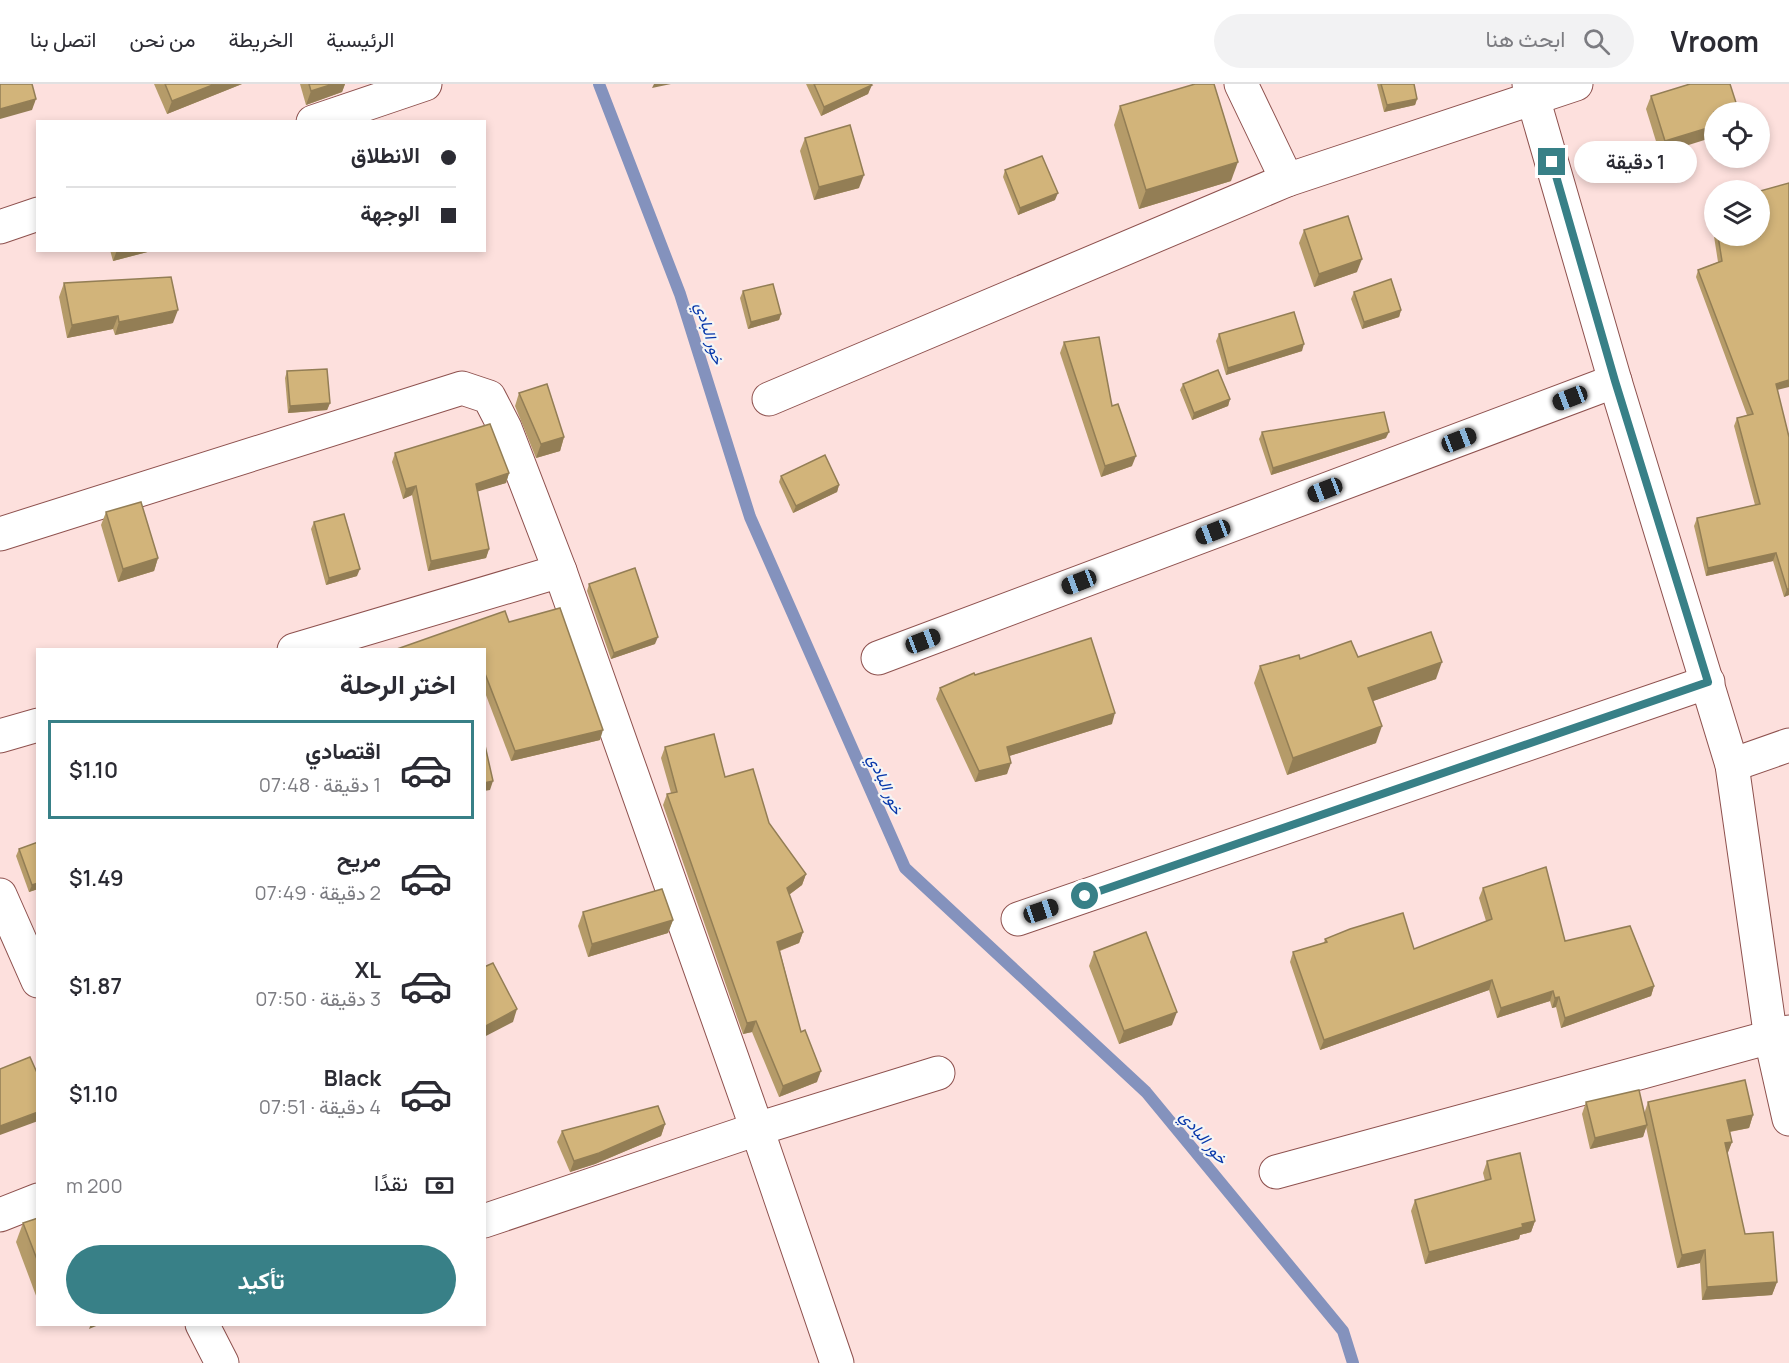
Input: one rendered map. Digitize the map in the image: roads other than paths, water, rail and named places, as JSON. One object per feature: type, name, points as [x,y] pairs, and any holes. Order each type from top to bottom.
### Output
[{"type":"street","points":[[319,120],[425,84]]},
{"type":"street","points":[[1241,84],[1287,180]]},
{"type":"street","points":[[769,399],[1287,180],[1531,91],[1576,84]]},
{"type":"street","points":[[1531,91],[1615,381],[1732,765],[1780,1036],[1789,1119]]},
{"type":"street","points":[[0,226],[36,215]]},
{"type":"street","points":[[878,658],[1615,381]]},
{"type":"street","points":[[0,534],[462,388],[489,397],[505,428],[560,571],[837,1363]]},
{"type":"street","points":[[301,648],[560,571]]},
{"type":"street","points":[[1018,919],[1708,682]]},
{"type":"street","points":[[0,736],[36,726]]},
{"type":"street","points":[[1732,765],[1789,745]]},
{"type":"street","points":[[0,895],[36,976]]},
{"type":"street","points":[[1276,1172],[1780,1036]]},
{"type":"street","points":[[486,1220],[757,1129],[938,1073]]},
{"type":"street","points":[[0,1215],[36,1201]]},
{"type":"street","points":[[203,1326],[222,1363]]},
{"type":"waterway","name":"خور البادي","points":[[599,84],[680,294],[750,517],[905,868],[1146,1092],[1343,1331],[1353,1363]]}]
